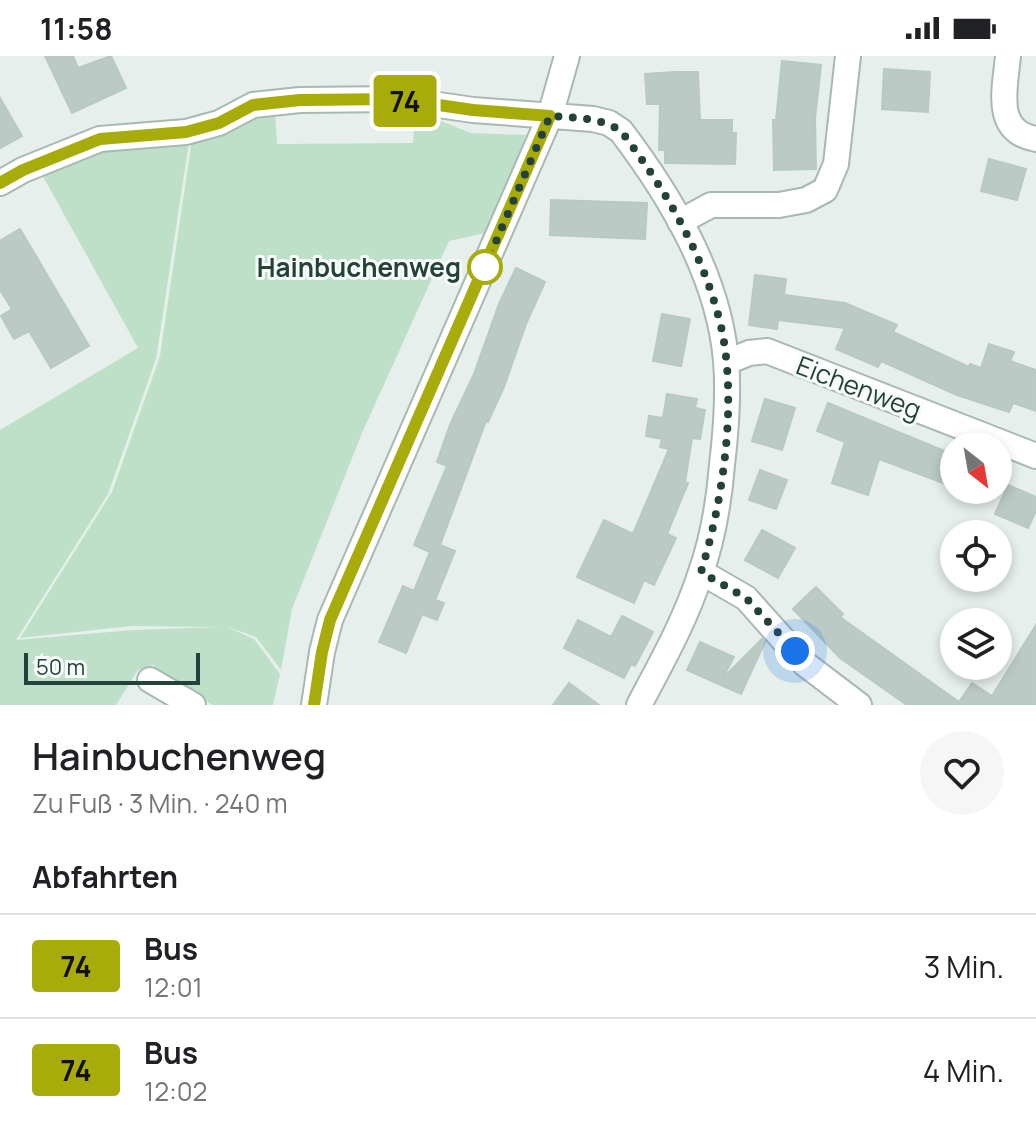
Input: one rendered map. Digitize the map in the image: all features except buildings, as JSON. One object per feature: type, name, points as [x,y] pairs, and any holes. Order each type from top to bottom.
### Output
[{"type":"street","points":[[314,705],[330,620],[550,116],[567,56]]},
{"type":"street","points":[[680,222],[711,205],[779,205],[806,200],[825,190],[836,164],[848,56]]},
{"type":"street","points":[[1008,56],[1004,97],[1008,122],[1022,136],[1036,139]]},
{"type":"street","points":[[0,183],[23,170],[100,139],[186,132],[219,123],[253,105],[300,100],[397,99],[473,110],[593,119],[609,123],[621,131],[680,222],[712,295],[727,362],[726,432],[721,482],[701,572],[673,640],[639,705]]},
{"type":"street","name":"Eichenweg","points":[[727,362],[749,353],[767,351],[1036,456]]},
{"type":"street","points":[[701,572],[746,598],[819,677],[859,705]]},
{"type":"street","points":[[150,680],[193,705]]},
{"type":"green space","points":[[275,114],[277,144],[413,143],[415,116],[436,119],[471,133],[526,135],[489,232],[449,241],[362,433],[292,609],[281,670],[256,637],[225,626],[254,639],[280,674],[273,705],[212,705],[153,665],[138,670],[116,705],[0,705],[0,430],[138,348],[40,171],[97,148],[190,136],[156,359],[108,494],[16,640],[133,630],[219,627],[132,626],[20,638],[112,492],[160,356],[192,139],[245,118]]},
{"type":"bus line","name":"74","points":[[0,183],[23,170],[100,139],[186,132],[219,123],[253,105],[300,100],[397,99],[473,110],[550,116],[330,620],[314,705]]},
{"type":"place","name":"Hainbuchenweg","points":[[485,267]]},
{"type":"route","points":[[485,267],[550,116],[593,119],[609,123],[621,131],[689,238],[712,295],[722,332],[727,362],[726,432],[715,517],[701,572],[746,598],[795,651]]}]
